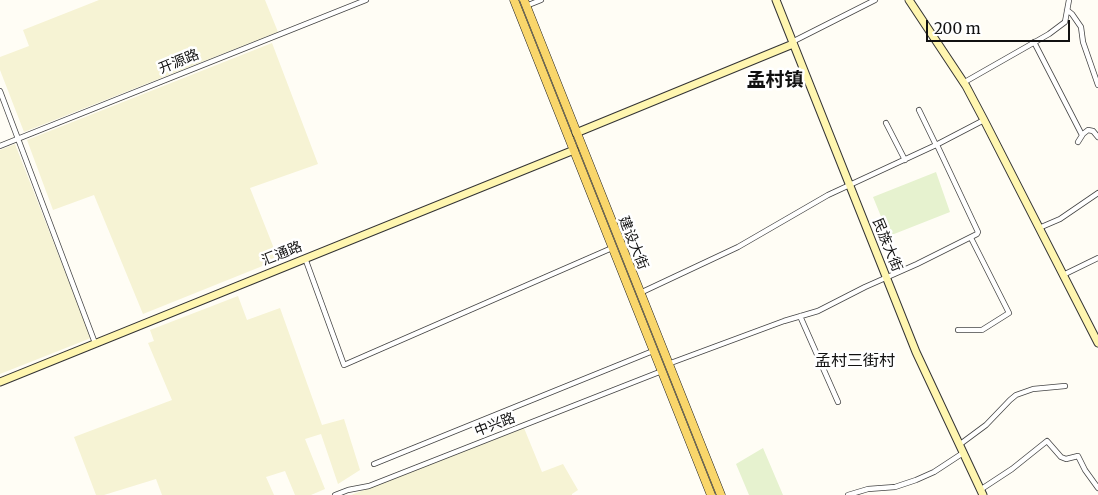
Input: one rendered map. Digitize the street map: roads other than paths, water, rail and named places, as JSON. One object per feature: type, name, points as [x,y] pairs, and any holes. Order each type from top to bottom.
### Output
[{"type":"main road","name":"建设大街","points":[[514,0],[709,494]]},
{"type":"main road","name":"建设大街","points":[[525,3],[721,495]]},
{"type":"street","name":"开源路","points":[[0,146],[356,2],[366,0]]},
{"type":"street","points":[[525,3],[541,0]]},
{"type":"street","name":"民族大街","points":[[776,0],[916,352],[982,493]]},
{"type":"street","points":[[576,133],[793,43],[875,0]]},
{"type":"street","points":[[909,0],[963,83],[984,120],[1098,343]]},
{"type":"street","points":[[963,83],[1065,22],[1069,0]]},
{"type":"street","points":[[1067,10],[1081,27],[1083,42],[1098,85]]},
{"type":"street","points":[[1034,42],[1082,135]]},
{"type":"street","points":[[0,91],[95,343]]},
{"type":"street","points":[[668,364],[784,320],[827,307],[886,277],[971,238],[978,232],[919,110]]},
{"type":"street","points":[[640,293],[738,247],[828,195],[905,160],[984,120]]},
{"type":"street","points":[[886,123],[905,160]]},
{"type":"street","points":[[1078,142],[1088,130],[1098,137]]},
{"type":"street","name":"汇通路","points":[[0,382],[574,150]]},
{"type":"street","points":[[1040,228],[1060,219],[1098,193]]},
{"type":"street","points":[[958,330],[982,330],[1009,313],[971,238]]},
{"type":"street","points":[[306,258],[344,365],[612,248]]},
{"type":"street","points":[[1063,275],[1098,258]]},
{"type":"street","points":[[800,316],[838,402]]},
{"type":"street","points":[[374,464],[654,351]]},
{"type":"street","name":"中兴路","points":[[335,495],[348,490],[369,486],[662,371]]},
{"type":"street","points":[[959,446],[987,424],[1016,395],[1033,389],[1065,386]]},
{"type":"street","points":[[982,493],[1046,441],[1061,457],[1066,459],[1078,456],[1098,488]]},
{"type":"street","points":[[848,495],[868,489],[905,484],[925,476],[963,453]]},
{"type":"street","points":[[887,487],[889,494]]},
{"type":"district","name":"孟村镇","points":[[775,81]]},
{"type":"district","name":"孟村三街村","points":[[855,361]]}]
